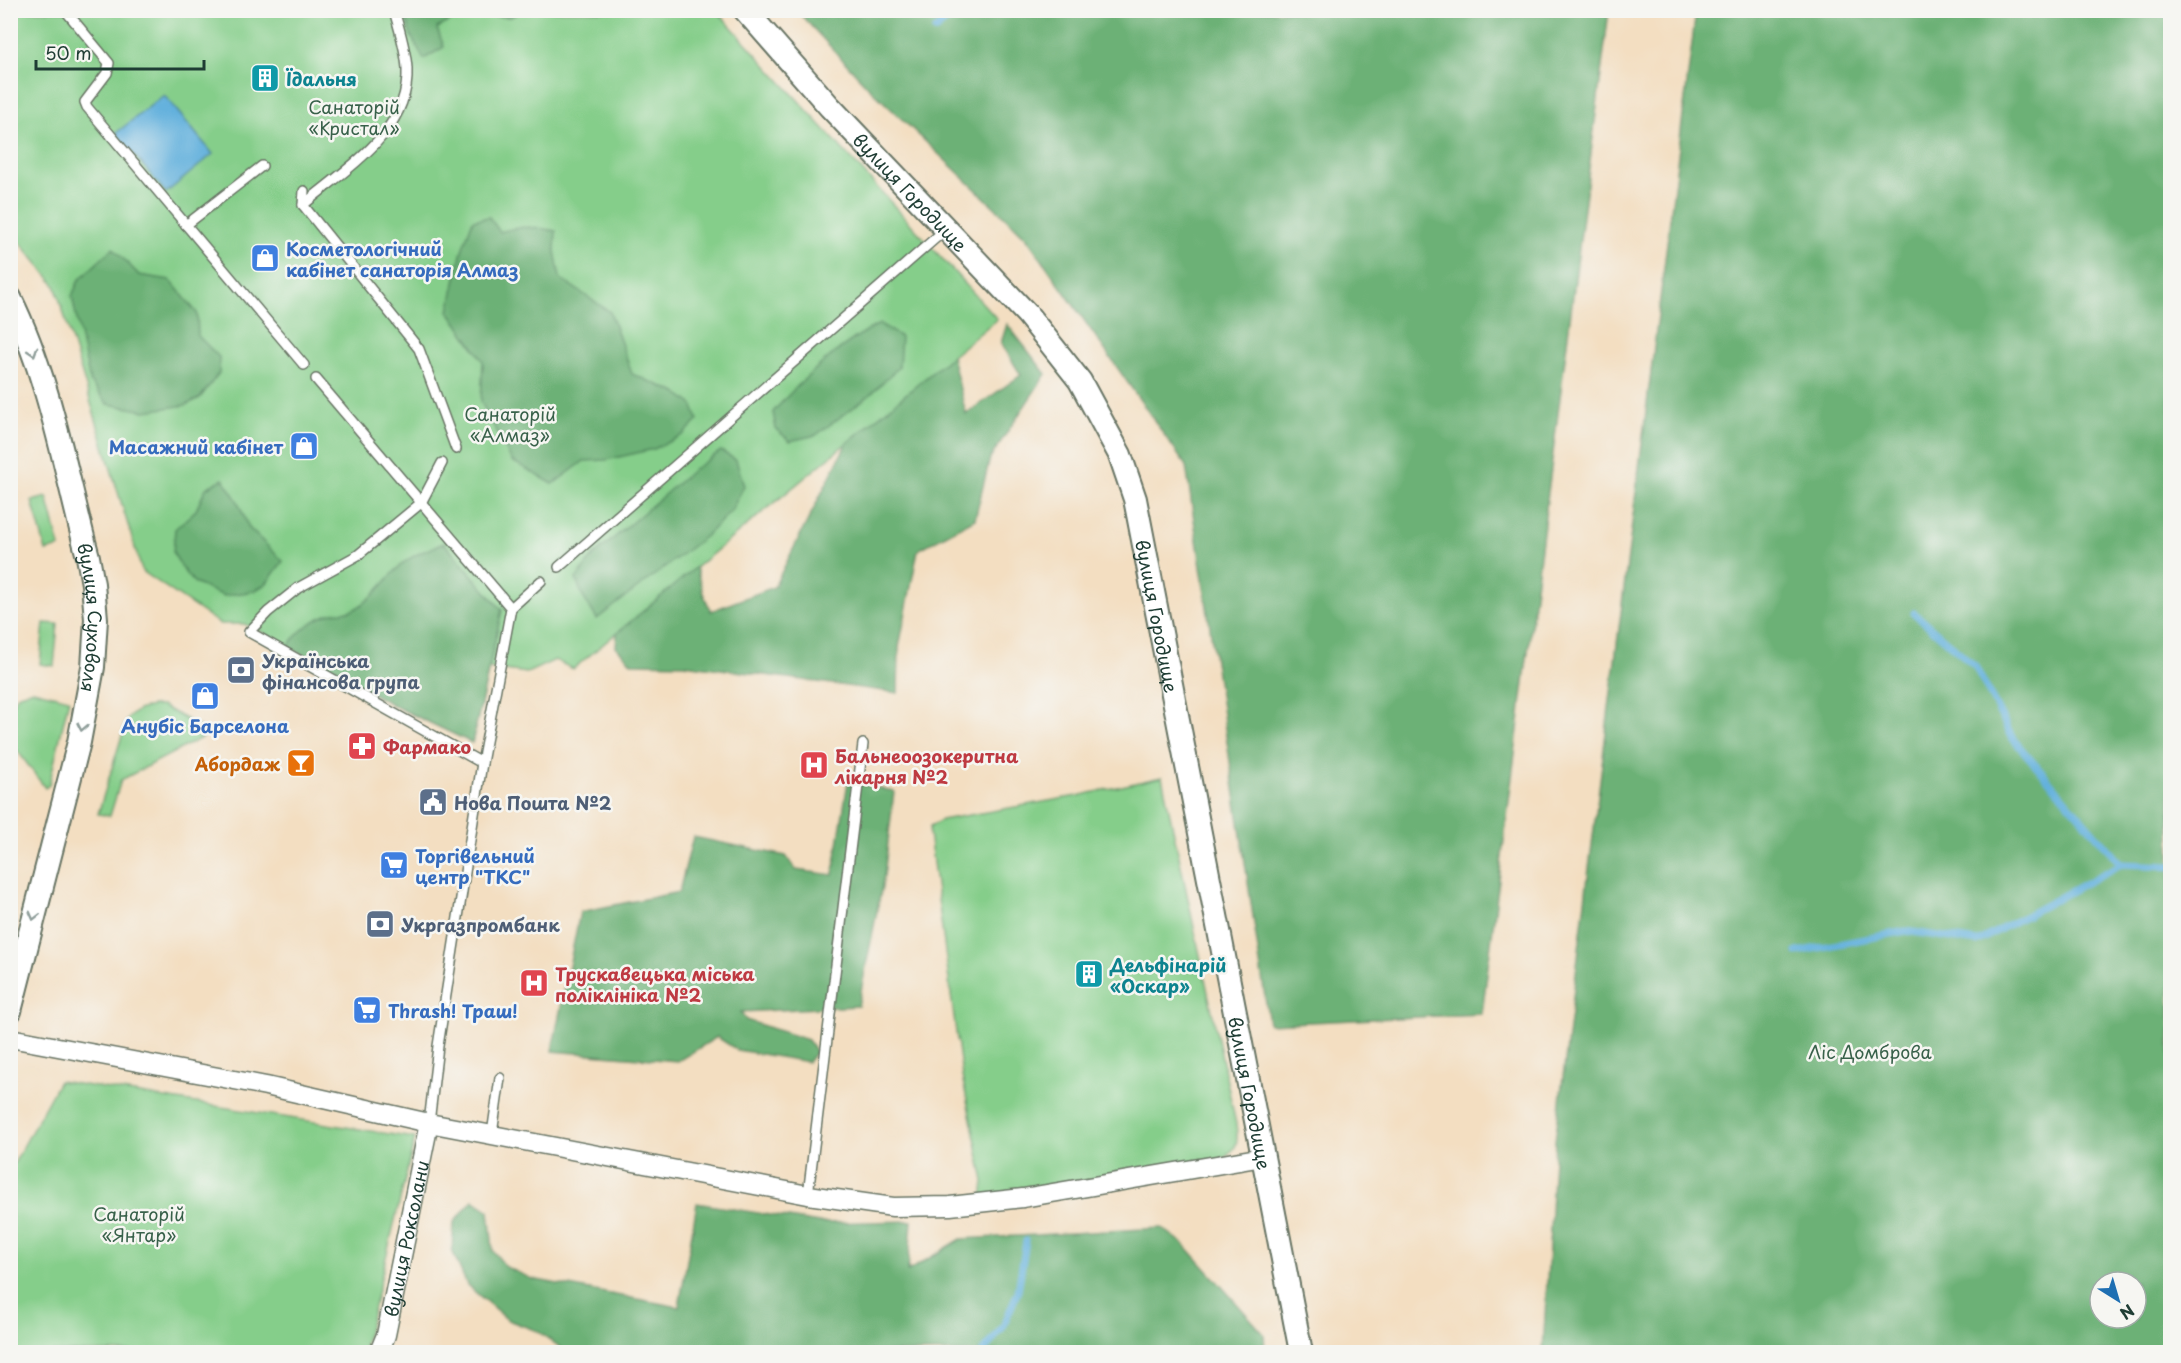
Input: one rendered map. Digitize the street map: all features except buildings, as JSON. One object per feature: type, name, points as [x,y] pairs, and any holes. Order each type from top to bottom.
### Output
[{"type":"street","name":"вулиця Городище","points":[[744,10],[830,107],[1027,314],[1080,381],[1120,455],[1137,511],[1301,1353]]},
{"type":"street","name":"вулиця Суховоля","points":[[10,298],[26,332],[46,392],[88,557],[96,620],[93,667],[79,742],[10,1011]]},
{"type":"street","points":[[10,1038],[266,1086],[429,1124],[808,1195],[893,1207],[950,1206],[1023,1198],[1263,1157]]},
{"type":"street","name":"вулиця Роксолани","points":[[379,1353],[386,1335],[429,1124]]},
{"type":"lane","points":[[65,10],[109,63],[107,73],[85,102],[87,107],[304,365]]},
{"type":"lane","points":[[303,206],[377,142],[392,125],[404,99],[407,70],[394,10]]},
{"type":"lane","points":[[186,225],[262,166]]},
{"type":"lane","points":[[304,191],[303,206],[419,349],[456,449]]},
{"type":"lane","points":[[559,567],[946,229]]},
{"type":"lane","points":[[316,379],[511,608]]},
{"type":"lane","points":[[442,463],[421,503],[358,555],[298,588],[268,612],[249,632],[482,763]]},
{"type":"lane","points":[[429,1124],[438,1046],[482,763],[511,608],[541,581]]},
{"type":"lane","points":[[808,1195],[863,744]]},
{"type":"lane","points":[[492,1134],[500,1077]]},
{"type":"green space","points":[[404,10],[522,11],[511,17],[462,15],[437,28],[444,47],[424,59],[411,36]]},
{"type":"green space","name":"Санаторій «Алмаз»","points":[[10,11],[717,11],[997,319],[573,669],[555,660],[527,673],[489,668],[472,743],[397,707],[260,631],[244,624],[220,624],[142,571],[55,285],[11,231]]},
{"type":"green space","points":[[797,11],[1609,11],[1482,1014],[1269,1024],[1186,466],[1026,237],[869,88]]},
{"type":"green space","name":"Ліс Домброва","points":[[1696,11],[2170,11],[2170,1352],[1543,1352],[1555,1141]]},
{"type":"green space","points":[[489,217],[500,232],[528,227],[556,231],[555,251],[560,278],[610,312],[632,374],[677,393],[692,404],[698,420],[683,435],[654,449],[606,460],[584,461],[553,484],[512,461],[481,402],[483,361],[449,311],[462,250],[473,220]]},
{"type":"green space","points":[[113,248],[139,275],[170,280],[197,313],[198,336],[219,357],[219,373],[200,398],[186,405],[145,411],[108,404],[90,382],[72,296],[79,280]]},
{"type":"green space","points":[[880,324],[901,337],[899,367],[870,395],[816,435],[790,441],[776,429],[773,412],[796,388],[837,351]]},
{"type":"green space","points":[[1007,324],[1046,374],[990,458],[975,519],[918,550],[899,647],[898,693],[684,664],[632,663],[616,647],[617,633],[696,567],[711,611],[774,587],[847,443],[952,356],[966,414],[1021,375],[1001,343]]},
{"type":"green space","points":[[721,451],[736,460],[744,486],[731,511],[707,535],[597,619],[583,597],[576,579],[593,556],[693,470]]},
{"type":"green space","points":[[223,479],[237,500],[249,528],[283,561],[266,584],[254,591],[224,596],[196,584],[186,574],[173,553],[175,529],[196,510],[206,488]]},
{"type":"green space","points":[[47,497],[60,547],[46,551],[32,501]]},
{"type":"green space","points":[[444,543],[502,610],[472,743],[397,707],[288,647],[301,631],[313,622],[332,613],[355,609],[373,595],[409,559]]},
{"type":"green space","points":[[44,623],[58,624],[54,666],[40,664]]},
{"type":"green space","points":[[33,690],[69,699],[49,785],[45,788],[11,742],[11,709],[14,700],[19,694]]},
{"type":"green space","points":[[162,706],[211,733],[121,780],[110,816],[98,814],[127,719],[138,710]]},
{"type":"green space","points":[[1162,777],[1236,1124],[1236,1146],[1220,1162],[982,1200],[984,1181],[962,1076],[930,827],[941,820],[1077,796]]},
{"type":"green space","points":[[848,782],[894,791],[884,876],[858,1006],[740,1012],[746,1020],[808,1040],[816,1052],[808,1062],[737,1050],[717,1037],[678,1061],[552,1051],[580,912],[679,892],[693,837],[786,856],[796,870],[833,875]]},
{"type":"green space","name":"Санаторій «Янтар»","points":[[59,1081],[415,1138],[363,1352],[11,1352],[11,1169]]},
{"type":"green space","points":[[473,1200],[489,1211],[493,1251],[506,1267],[532,1279],[679,1307],[697,1203],[819,1223],[912,1221],[908,1271],[961,1239],[1162,1228],[1184,1244],[1264,1334],[1265,1352],[567,1352],[537,1331],[508,1320],[467,1285],[452,1250],[454,1222]]},
{"type":"water","points":[[164,95],[213,154],[166,193],[116,133]]},
{"type":"waterway","points":[[935,30],[958,10]]},
{"type":"waterway","points":[[1914,613],[1975,666],[2013,739],[2121,864]]},
{"type":"waterway","points":[[1797,952],[1906,931],[1977,942],[2121,864],[2170,866]]},
{"type":"waterway","points":[[983,1352],[1003,1327],[1018,1291],[1026,1241]]},
{"type":"place","name":"Їдальня","points":[[265,78]]},
{"type":"place","name":"Косметологічний кабінет санаторія Алмаз","points":[[265,258]]},
{"type":"place","name":"Масажний кабінет","points":[[304,446]]},
{"type":"place","name":"Українська фінансова група","points":[[241,670]]},
{"type":"place","name":"Анубіс Барселона","points":[[205,696]]},
{"type":"place","name":"Фармако","points":[[362,746]]},
{"type":"place","name":"Абордаж","points":[[301,763]]},
{"type":"place","name":"Бальнеоозокеритна лікарня №2","points":[[814,765]]},
{"type":"place","name":"Нова Пошта №2","points":[[433,802]]},
{"type":"place","name":"Торгівельний центр \"ТКС\"","points":[[394,865]]},
{"type":"place","name":"Укргазпромбанк","points":[[380,924]]},
{"type":"place","name":"Дельфінарій «Оскар»","points":[[1089,974]]},
{"type":"place","name":"Трускавецька міська поліклініка №2","points":[[534,983]]},
{"type":"place","name":"Thrash! Траш!","points":[[367,1010]]},
{"type":"park label","name":"Санаторій «Кристал»","points":[[354,116]]}]
